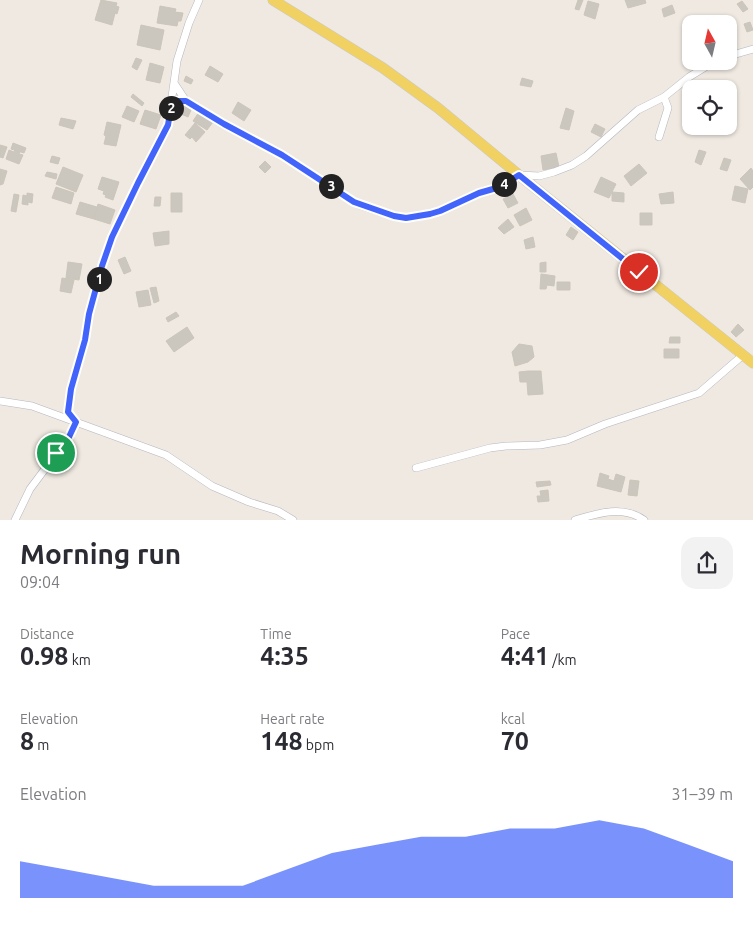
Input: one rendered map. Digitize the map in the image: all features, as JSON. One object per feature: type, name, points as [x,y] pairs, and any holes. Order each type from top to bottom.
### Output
[{"type":"main road","points":[[273,0],[383,68],[438,108],[753,363]]},
{"type":"street","points":[[76,422],[68,412],[71,389],[85,340],[89,314],[102,266],[112,237],[168,125],[177,61],[189,23],[199,0]]},
{"type":"street","points":[[738,53],[753,49]]},
{"type":"street","points":[[174,83],[186,101],[282,155],[354,202],[394,216],[406,218],[440,211],[479,193],[500,187],[519,175],[539,176],[563,168],[586,156],[638,110],[664,97],[700,70]]},
{"type":"street","points":[[660,137],[668,108],[664,97]]},
{"type":"street","points":[[171,107],[177,101],[186,101]]},
{"type":"street","points":[[535,188],[539,176]]},
{"type":"street","points":[[416,468],[490,448],[540,445],[567,440],[605,424],[699,393],[743,355]]},
{"type":"street","points":[[0,401],[32,406],[166,455],[212,486],[249,502],[278,511],[293,520]]},
{"type":"street","points":[[14,520],[30,489],[69,437],[76,422]]},
{"type":"street","points":[[575,520],[593,515],[622,511],[633,513],[644,520]]},
{"type":"building","points":[[101,0],[117,3],[116,6],[119,7],[117,14],[115,13],[112,25],[95,20]]},
{"type":"building","points":[[578,0],[583,0],[579,10],[575,9]]},
{"type":"building","points":[[625,0],[645,0],[646,3],[628,8]]},
{"type":"building","points":[[588,1],[599,4],[595,19],[584,15]]},
{"type":"building","points":[[742,1],[748,9],[743,12],[737,4]]},
{"type":"building","points":[[672,5],[675,13],[664,17],[662,9]]},
{"type":"building","points":[[160,6],[176,9],[175,12],[183,13],[181,21],[178,21],[177,26],[157,23]]},
{"type":"building","points":[[750,22],[753,30],[747,32],[744,24]]},
{"type":"building","points":[[141,25],[164,30],[160,50],[137,45]]},
{"type":"building","points":[[136,58],[142,60],[137,70],[132,67]]},
{"type":"building","points":[[150,63],[164,67],[160,83],[146,80]]},
{"type":"building","points":[[210,66],[223,74],[218,82],[205,75]]},
{"type":"building","points":[[186,76],[193,80],[191,84],[184,81]]},
{"type":"building","points":[[522,78],[533,81],[531,87],[520,85]]},
{"type":"building","points":[[133,94],[144,103],[142,106],[131,97]]},
{"type":"building","points":[[188,100],[194,103],[188,117],[181,114]]},
{"type":"building","points":[[238,102],[251,110],[244,121],[232,113]]},
{"type":"building","points":[[127,106],[139,111],[134,122],[122,117]]},
{"type":"building","points":[[566,108],[574,111],[569,130],[560,128]]},
{"type":"building","points":[[145,110],[161,115],[156,129],[140,124]]},
{"type":"building","points":[[199,112],[213,122],[207,130],[193,121]]},
{"type":"building","points":[[61,118],[76,121],[73,129],[59,125]]},
{"type":"building","points":[[107,122],[121,125],[116,146],[104,144]]},
{"type":"building","points":[[195,123],[205,132],[196,142],[192,137],[190,139],[185,135]]},
{"type":"building","points":[[595,124],[605,129],[601,137],[591,132]]},
{"type":"building","points":[[13,143],[26,148],[24,153],[11,149]]},
{"type":"building","points":[[0,145],[7,147],[3,158],[0,157]]},
{"type":"building","points":[[9,150],[14,152],[15,150],[23,155],[19,164],[6,159]]},
{"type":"building","points":[[699,150],[706,152],[701,165],[695,162]]},
{"type":"building","points":[[556,153],[559,167],[543,170],[541,156]]},
{"type":"building","points":[[52,156],[60,158],[58,164],[50,162]]},
{"type":"building","points":[[724,158],[731,160],[727,171],[720,169]]},
{"type":"building","points":[[265,161],[271,167],[265,173],[259,167]]},
{"type":"building","points":[[639,164],[647,173],[631,186],[624,176]]},
{"type":"building","points":[[63,167],[83,175],[76,192],[56,184]]},
{"type":"building","points":[[751,168],[753,171],[753,187],[750,190],[740,179]]},
{"type":"building","points":[[0,169],[7,171],[3,184],[0,185]]},
{"type":"building","points":[[47,172],[57,174],[56,179],[45,176]]},
{"type":"building","points":[[102,177],[119,182],[113,200],[105,197],[104,191],[98,189]]},
{"type":"building","points":[[601,177],[616,184],[609,198],[594,192]]},
{"type":"building","points":[[735,186],[748,189],[745,203],[732,200]]},
{"type":"building","points":[[56,187],[74,193],[71,204],[52,198]]},
{"type":"building","points":[[612,192],[624,193],[624,202],[612,201]]},
{"type":"building","points":[[673,192],[674,203],[661,204],[659,194]]},
{"type":"building","points":[[27,193],[33,194],[32,203],[28,202],[28,205],[22,204],[23,195],[27,196]]},
{"type":"building","points":[[171,193],[182,193],[182,212],[171,212]]},
{"type":"building","points":[[14,194],[19,195],[16,212],[11,211]]},
{"type":"building","points":[[513,194],[518,203],[508,208],[503,199]]},
{"type":"building","points":[[155,197],[161,197],[160,206],[154,206]]},
{"type":"building","points":[[80,202],[97,207],[94,219],[76,214]]},
{"type":"building","points":[[98,204],[115,210],[110,224],[94,219]]},
{"type":"building","points":[[526,208],[532,220],[520,226],[514,215]]},
{"type":"building","points":[[640,213],[652,213],[652,225],[640,225]]},
{"type":"building","points":[[508,219],[514,227],[504,234],[498,228]]},
{"type":"building","points":[[571,227],[578,232],[573,240],[566,235]]},
{"type":"building","points":[[169,231],[169,244],[155,246],[153,233]]},
{"type":"building","points":[[533,237],[535,247],[526,249],[524,240]]},
{"type":"building","points":[[125,257],[131,271],[124,274],[118,260]]},
{"type":"building","points":[[68,262],[82,264],[79,280],[66,278]]},
{"type":"building","points":[[546,262],[546,272],[540,272],[540,263]]},
{"type":"building","points":[[541,274],[555,276],[554,286],[547,285],[546,289],[540,289]]},
{"type":"building","points":[[62,278],[74,280],[71,293],[60,291]]},
{"type":"building","points":[[557,282],[570,282],[570,290],[557,290]]},
{"type":"building","points":[[156,287],[159,301],[154,303],[150,288]]},
{"type":"building","points":[[148,290],[151,305],[139,307],[136,292]]},
{"type":"building","points":[[176,312],[179,316],[168,322],[166,318]]},
{"type":"building","points":[[738,324],[744,330],[736,337],[731,332]]},
{"type":"building","points":[[187,327],[194,338],[174,352],[166,341]]},
{"type":"building","points":[[670,337],[680,337],[680,343],[669,343]]},
{"type":"building","points":[[519,344],[532,346],[534,357],[528,362],[515,366],[512,352]]},
{"type":"building","points":[[664,349],[679,349],[679,358],[664,358]]},
{"type":"building","points":[[541,371],[543,394],[528,395],[527,382],[520,382],[519,372]]},
{"type":"building","points":[[600,473],[609,476],[608,479],[614,481],[616,474],[625,477],[621,492],[597,486]]},
{"type":"building","points":[[630,480],[639,481],[637,496],[628,495]]},
{"type":"building","points":[[550,481],[551,485],[537,487],[536,482]]},
{"type":"building","points":[[548,490],[549,501],[538,502],[537,496],[541,496],[540,491]]},
{"type":"route","points":[[56,453],[69,437],[76,422],[68,412],[71,389],[85,340],[89,314],[102,266],[112,237],[146,165],[160,143],[168,125],[171,107],[177,101],[186,101],[282,155],[354,202],[394,216],[406,218],[440,211],[479,193],[500,187],[519,175],[639,272]]}]
